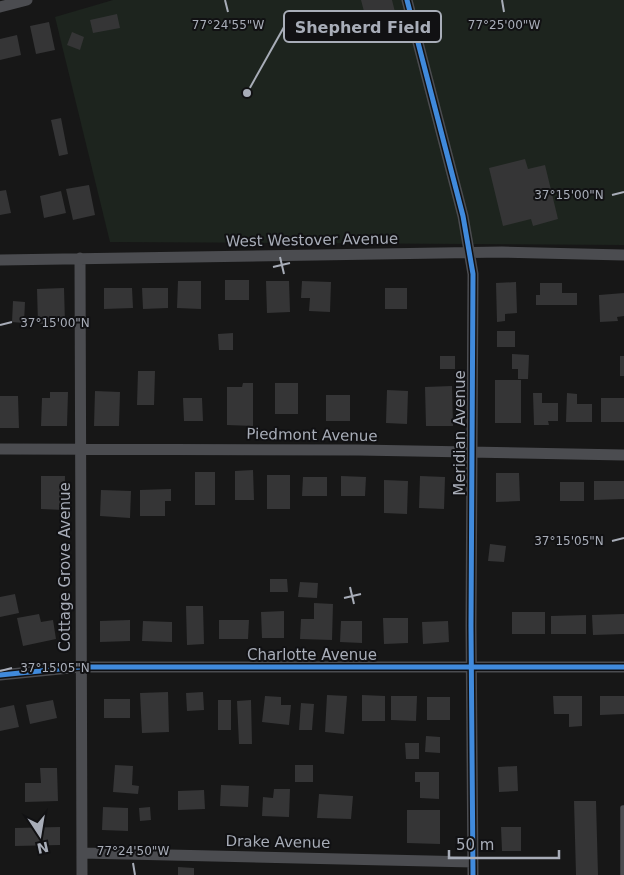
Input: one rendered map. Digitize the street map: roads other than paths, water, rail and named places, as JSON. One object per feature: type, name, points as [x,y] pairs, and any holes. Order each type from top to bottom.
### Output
[{"type":"street","points":[[0,7],[27,0]]},
{"type":"street","name":"Meridian Avenue","points":[[407,0],[471,253],[473,875]]},
{"type":"street","name":"West Westover Avenue","points":[[0,260],[471,253],[624,256]]},
{"type":"street","name":"Cottage Grove Avenue","points":[[80,258],[82,875]]},
{"type":"street","name":"Piedmont Avenue","points":[[0,449],[473,452],[624,455]]},
{"type":"street","name":"Charlotte Avenue","points":[[0,675],[80,667],[624,667]]},
{"type":"street","name":"Drake Avenue","points":[[82,853],[473,862]]},
{"type":"lane","points":[[623,808],[623,875]]},
{"type":"place","name":"Shepherd Field","points":[[247,93]]}]
